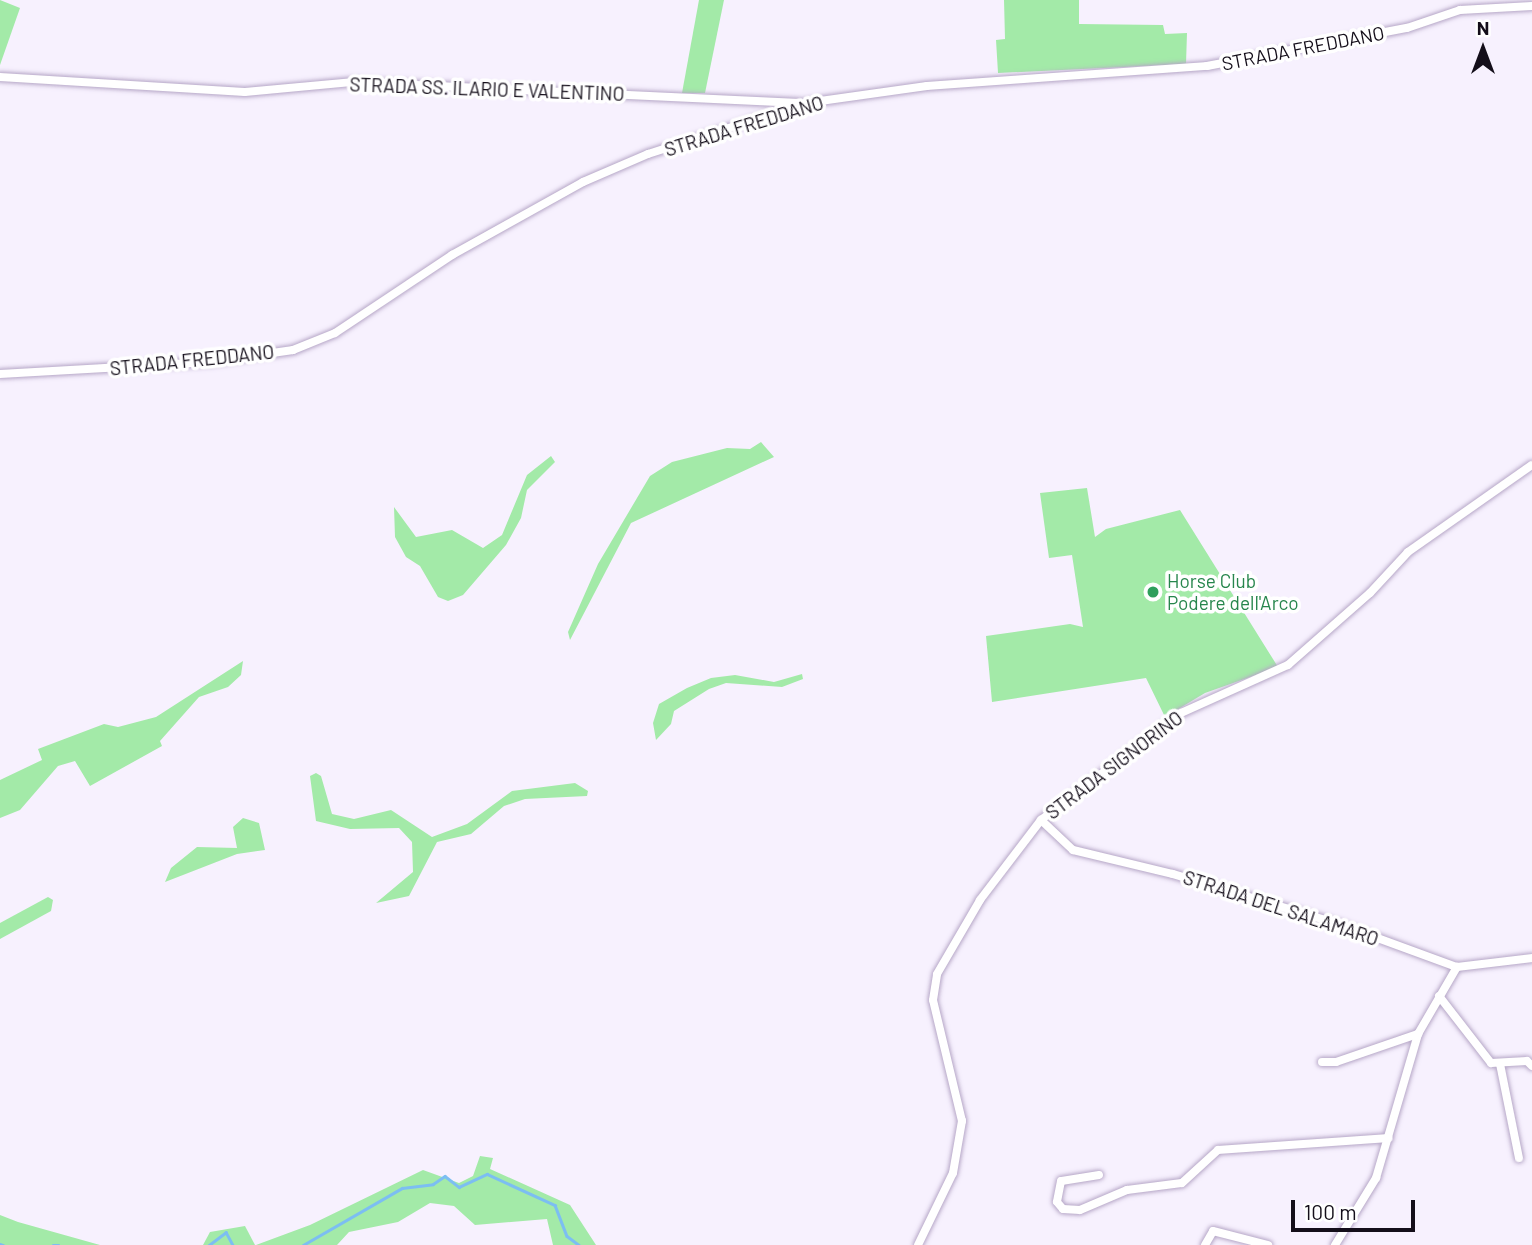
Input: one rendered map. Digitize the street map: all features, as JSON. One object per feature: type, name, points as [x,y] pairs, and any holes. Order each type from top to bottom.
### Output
[{"type":"street","name":"STRADA FREDDANO","points":[[0,374],[210,362],[293,350],[335,333],[452,255],[583,182],[648,154],[806,103],[927,86],[1207,66],[1407,29],[1460,9],[1532,6]]},
{"type":"street","name":"STRADA SS. ILARIO E VALENTINO","points":[[0,77],[246,92],[352,82],[518,87],[806,103]]},
{"type":"street","name":"STRADA SIGNORINO","points":[[918,1245],[953,1173],[962,1121],[933,1000],[937,974],[980,900],[1041,820],[1181,713],[1288,665],[1370,593],[1408,552],[1532,465]]},
{"type":"street","name":"STRADA DEL SALAMARO","points":[[1041,820],[1073,850],[1173,874],[1342,925],[1457,967],[1532,958]]},
{"type":"street","points":[[1335,1245],[1370,1190],[1389,1138],[1418,1034],[1457,967]]},
{"type":"street","points":[[1439,996],[1491,1063],[1527,1061],[1532,1066]]},
{"type":"street","points":[[1322,1062],[1336,1062],[1418,1034]]},
{"type":"street","points":[[1500,1063],[1520,1158]]},
{"type":"street","points":[[1099,1175],[1061,1181],[1057,1202],[1063,1209],[1080,1210],[1127,1190],[1174,1186],[1218,1150],[1389,1138]]},
{"type":"street","points":[[1205,1245],[1213,1231],[1225,1231],[1269,1245]]},
{"type":"green space","points":[[0,0],[20,8],[0,65]]},
{"type":"green space","points":[[699,0],[724,0],[705,93],[682,93]]},
{"type":"green space","points":[[1004,0],[1079,0],[1079,24],[1163,25],[1165,34],[1187,33],[1186,64],[998,73],[996,40],[1005,39]]},
{"type":"green space","points":[[761,442],[774,457],[631,523],[570,640],[568,632],[598,564],[650,476],[672,462],[727,448],[750,449]]},
{"type":"green space","points":[[551,456],[555,462],[527,490],[521,518],[506,545],[463,595],[448,601],[438,597],[420,566],[406,557],[395,537],[394,507],[416,537],[452,530],[483,548],[502,535],[527,475]]},
{"type":"green space","name":"Horse Club Podere dell'Arco","points":[[1087,488],[1095,537],[1106,529],[1180,510],[1278,667],[1205,693],[1165,717],[1146,678],[992,702],[986,636],[1070,624],[1083,627],[1072,555],[1049,558],[1040,493]]},
{"type":"green space","points":[[243,661],[241,675],[228,687],[199,697],[160,741],[162,746],[90,786],[75,761],[58,766],[20,810],[0,818],[0,780],[42,760],[38,749],[104,724],[118,727],[156,717]]},
{"type":"green space","points":[[802,674],[803,679],[782,687],[726,683],[709,689],[674,711],[671,724],[656,740],[653,723],[659,704],[687,688],[711,678],[735,675],[774,682]]},
{"type":"green space","points":[[316,773],[321,776],[332,814],[354,819],[391,810],[432,837],[467,824],[512,791],[575,783],[588,791],[587,796],[525,799],[504,806],[471,834],[437,842],[409,896],[376,903],[413,872],[412,842],[399,828],[350,829],[316,821],[310,776]]},
{"type":"green space","points":[[243,818],[259,823],[265,850],[237,854],[165,882],[171,868],[197,847],[237,848],[233,827]]},
{"type":"green space","points":[[48,897],[53,900],[51,911],[0,939],[0,923]]},
{"type":"green space","points":[[480,1156],[493,1158],[490,1169],[570,1205],[596,1245],[553,1245],[547,1219],[475,1225],[454,1206],[430,1203],[398,1222],[349,1232],[337,1245],[256,1245],[310,1225],[423,1170],[459,1183],[473,1176]]},
{"type":"green space","points":[[0,1215],[18,1222],[100,1245],[0,1245]]},
{"type":"green space","points":[[245,1226],[255,1245],[203,1245],[210,1232]]},
{"type":"waterway","points":[[303,1245],[402,1188],[433,1184],[445,1176],[459,1187],[487,1174],[555,1205],[567,1236],[579,1245]]},
{"type":"waterway","points":[[209,1245],[226,1232],[233,1245]]},
{"type":"waterway","points":[[53,1245],[59,1245]]},
{"type":"place","name":"Horse Club Podere dell'Arco","points":[[1153,592]]}]
